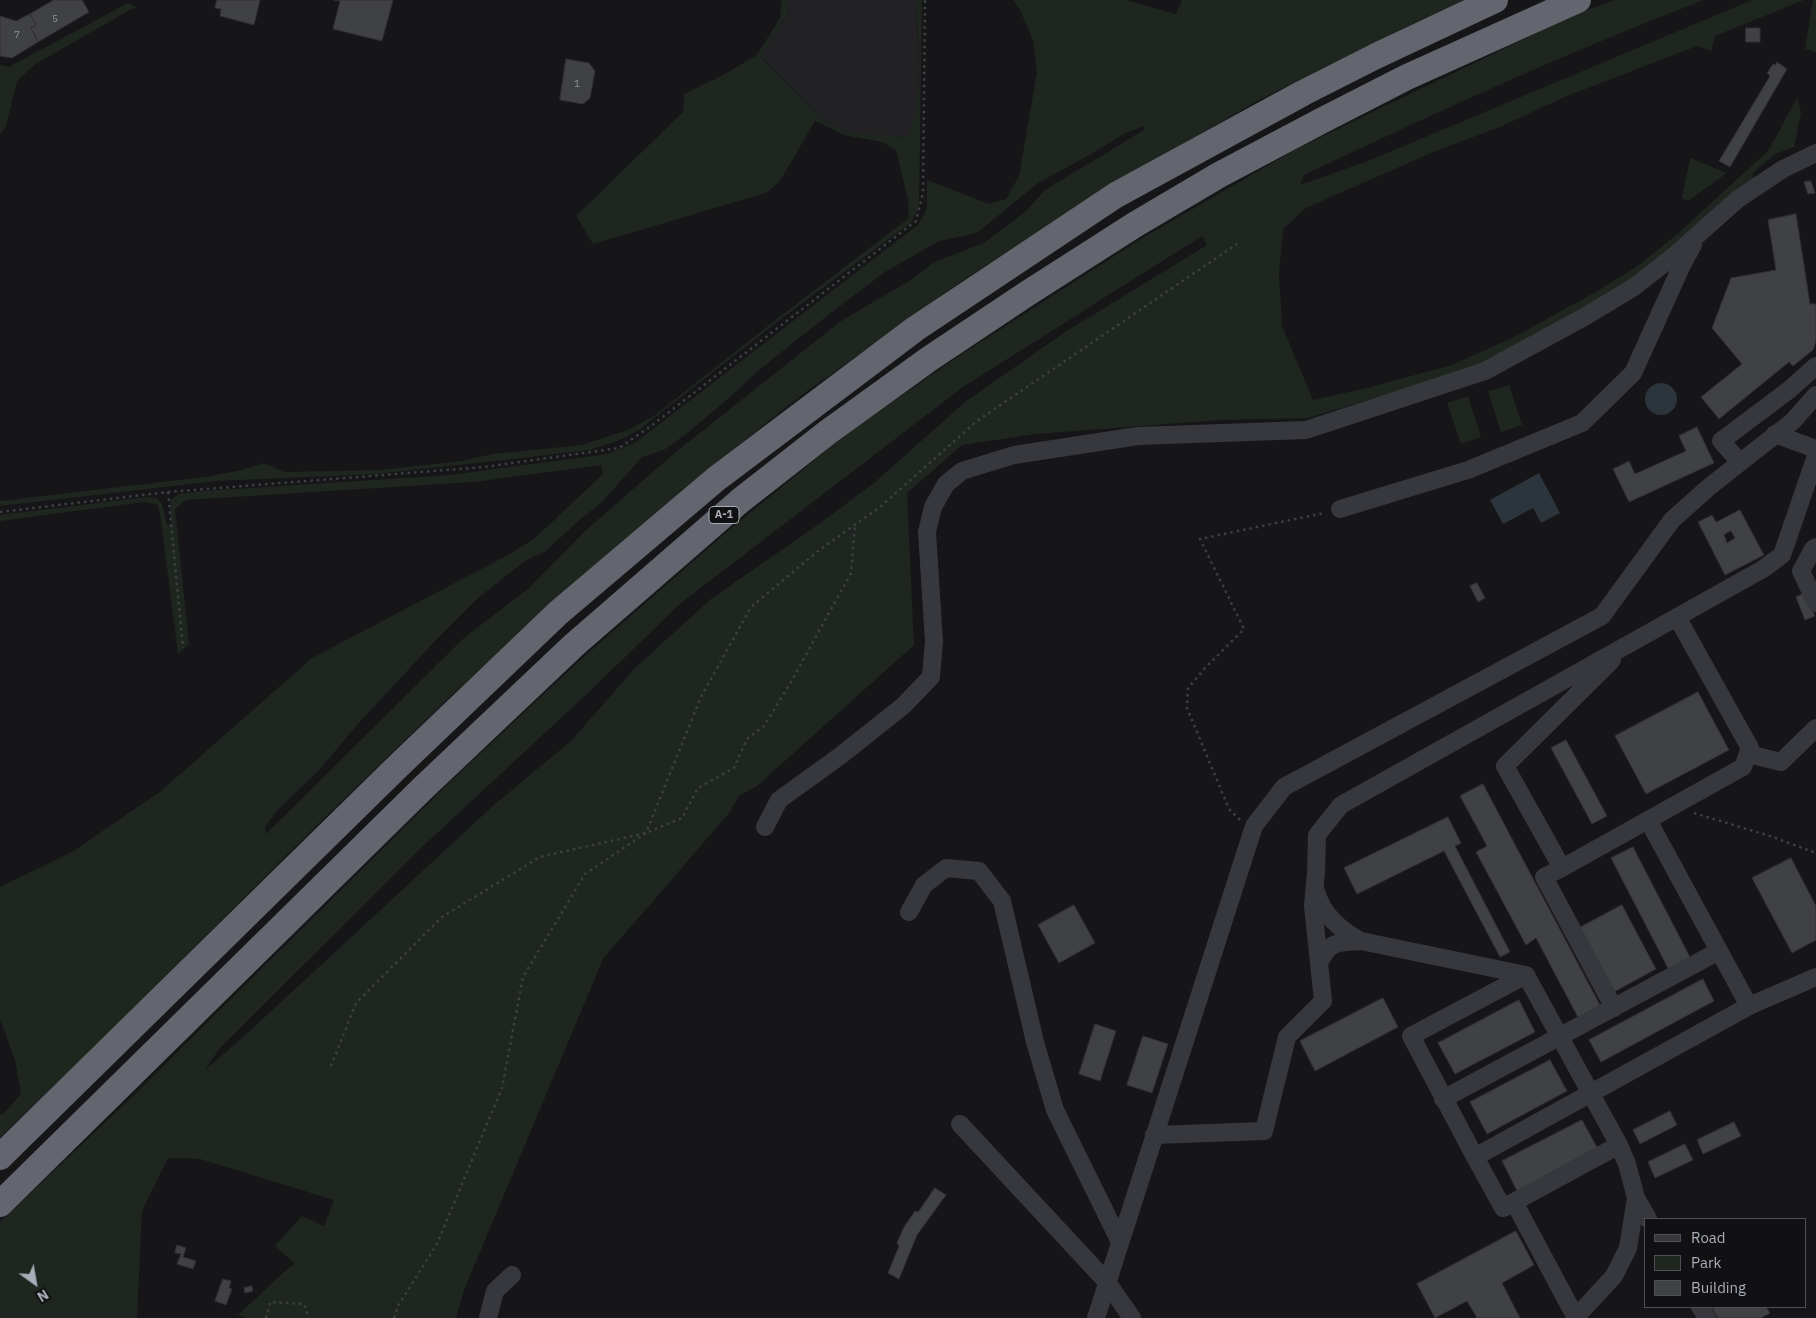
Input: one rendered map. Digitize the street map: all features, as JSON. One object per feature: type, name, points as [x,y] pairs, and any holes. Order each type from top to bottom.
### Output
[{"type":"highway","name":"A-1","points":[[0,1158],[395,770],[544,627],[716,479],[915,329],[1116,195],[1335,76],[1495,0]]},
{"type":"highway","name":"A-1","points":[[0,1204],[423,788],[574,645],[741,500],[828,432],[929,359],[1028,293],[1136,224],[1219,175],[1407,77],[1578,0]]},
{"type":"street","points":[[765,827],[779,800],[840,756],[903,706],[931,677],[934,641],[927,532],[933,506],[946,484],[962,471],[1014,455],[1138,436],[1306,430],[1485,371],[1586,316],[1634,287],[1675,255],[1738,199],[1783,169],[1816,152]]},
{"type":"street","points":[[1340,509],[1468,470],[1582,423],[1633,374],[1682,265],[1699,234]]},
{"type":"street","points":[[1740,462],[1720,441],[1789,390],[1816,366]]},
{"type":"street","points":[[1096,1318],[1254,826],[1284,787],[1602,616],[1672,520],[1709,487],[1793,420],[1816,396]]},
{"type":"street","points":[[1775,434],[1816,449]]},
{"type":"street","points":[[1154,1135],[1264,1131],[1286,1037],[1323,1001],[1313,906],[1317,835],[1341,805],[1763,570],[1782,555],[1816,456]]},
{"type":"street","points":[[1816,547],[1801,571],[1816,603]]},
{"type":"street","points":[[1614,1008],[1544,877],[1743,767],[1750,748],[1677,617]]},
{"type":"street","points":[[1562,868],[1505,766],[1628,645]]},
{"type":"street","points":[[1748,754],[1781,762],[1816,728]]},
{"type":"street","points":[[1648,820],[1749,1006]]},
{"type":"street","points":[[909,912],[924,885],[946,868],[979,871],[1002,901],[1035,1042],[1055,1110],[1120,1242]]},
{"type":"street","points":[[1315,885],[1318,897],[1325,911],[1335,924],[1353,937],[1526,975],[1619,1145],[1627,1164],[1636,1198],[1647,1218]]},
{"type":"street","points":[[1318,954],[1335,944],[1353,937]]},
{"type":"street","points":[[1443,1099],[1719,951]]},
{"type":"street","points":[[1526,975],[1411,1036],[1443,1099],[1503,1208],[1619,1145]]},
{"type":"street","points":[[1475,1157],[1749,1006],[1816,977]]},
{"type":"street","points":[[960,1124],[1107,1282],[1132,1318]]},
{"type":"street","points":[[1514,1202],[1575,1318],[1614,1276],[1628,1248],[1636,1198]]},
{"type":"street","points":[[488,1318],[495,1291],[512,1276]]},
{"type":"path","points":[[0,512],[168,492],[484,467],[619,448],[659,420],[916,221],[923,193],[925,0]]},
{"type":"path","points":[[646,834],[701,697],[751,607],[818,551],[880,507],[976,421],[1237,244]]},
{"type":"path","points":[[168,492],[183,648]]},
{"type":"path","points":[[1252,832],[1229,809],[1187,708],[1188,688],[1244,629],[1200,540],[1340,509]]},
{"type":"path","points":[[394,1318],[398,1306],[437,1244],[502,1088],[523,978],[585,874],[646,834],[682,818],[698,788],[734,768],[747,739],[764,726],[791,682],[851,573],[855,525]]},
{"type":"path","points":[[1672,806],[1773,837],[1816,853]]},
{"type":"path","points":[[331,1066],[356,1003],[442,917],[540,857],[646,834]]},
{"type":"path","points":[[266,1318],[270,1302],[304,1304],[309,1318]]},
{"type":"shaded area","points":[[785,0],[916,0],[919,69],[917,112],[908,137],[851,133],[825,122],[761,56],[791,9]]},
{"type":"shaded area","points":[[1661,383],[1667,384],[1672,388],[1676,393],[1676,405],[1672,410],[1667,414],[1661,415],[1655,414],[1650,410],[1646,405],[1645,399],[1646,393],[1650,388],[1655,384]]},
{"type":"shaded area","points":[[1539,473],[1560,513],[1541,523],[1533,508],[1503,524],[1490,500]]},
{"type":"green space","points":[[782,0],[785,0],[791,8],[761,57],[825,122],[851,133],[908,137],[917,104],[919,87],[916,0],[922,0],[919,207],[911,223],[781,319],[639,430],[617,441],[589,450],[522,458],[376,474],[216,481],[0,506],[0,501],[205,477],[242,470],[264,463],[284,472],[380,470],[462,461],[493,454],[582,445],[630,429],[654,416],[909,218],[908,200],[896,150],[882,142],[844,135],[815,121],[780,181],[766,193],[593,244],[576,216],[683,112],[684,94],[723,75],[757,55],[780,18]]},
{"type":"green space","points":[[1013,0],[1126,0],[1176,14],[1182,0],[1466,0],[1408,26],[1261,99],[1119,180],[962,281],[803,394],[698,477],[456,691],[318,824],[69,1072],[0,1137],[0,1115],[21,1094],[15,1060],[0,1019],[0,887],[72,852],[161,791],[312,658],[506,556],[534,539],[603,474],[601,465],[474,482],[186,500],[175,509],[189,644],[178,654],[158,505],[144,502],[0,521],[0,515],[147,497],[157,498],[162,504],[167,524],[171,525],[170,500],[179,494],[450,475],[607,454],[636,442],[919,224],[927,209],[927,180],[989,204],[1006,199],[1019,176],[1037,72],[1033,40],[1020,10]],"holes":[[[1144,126],[1144,130],[1045,190],[1026,211],[984,243],[934,262],[909,281],[841,321],[677,451],[586,530],[528,589],[465,637],[266,834],[265,826],[278,810],[321,768],[356,726],[435,641],[478,598],[525,561],[546,551],[601,503],[642,457],[664,450],[686,434],[760,369],[885,272],[939,241],[977,233],[1038,183],[1125,133]]]},
{"type":"green space","points":[[1614,0],[1704,0],[1603,40],[1403,128],[1304,175],[1300,185],[1368,161],[1752,0],[1804,0],[1715,36],[1711,51],[1697,46],[1567,96],[1500,127],[1438,150],[1306,208],[1283,229],[1279,273],[1282,326],[1313,400],[1367,388],[1452,365],[1514,337],[1592,294],[1636,267],[1675,236],[1768,151],[1797,98],[1801,112],[1794,147],[1775,154],[1753,173],[1755,180],[1620,293],[1479,366],[1308,418],[1220,420],[1036,434],[962,445],[907,493],[914,645],[757,786],[739,796],[729,813],[603,959],[464,1290],[456,1318],[246,1318],[238,1315],[295,1264],[275,1246],[302,1216],[324,1226],[334,1200],[200,1159],[168,1158],[142,1211],[137,1318],[0,1318],[0,1222],[134,1095],[452,780],[578,662],[730,529],[849,432],[956,358],[1139,240],[1298,148],[1574,15]],"holes":[[[1202,236],[1207,245],[1065,332],[965,402],[874,483],[819,524],[711,599],[635,668],[571,741],[495,804],[205,1070],[219,1049],[419,850],[590,691],[681,603],[963,387]]]},
{"type":"green space","points":[[1813,0],[1816,0],[1816,52],[1805,49]]},
{"type":"green space","points":[[128,3],[137,7],[34,65],[17,81],[6,126],[0,134],[0,65],[9,67]]},
{"type":"green space","points":[[1690,158],[1727,173],[1688,201],[1682,198]]},
{"type":"green space","points":[[1509,385],[1522,425],[1501,432],[1488,391]]},
{"type":"green space","points":[[1468,396],[1481,437],[1461,444],[1447,403]]},
{"type":"building","points":[[54,0],[82,0],[89,12],[38,42],[31,28],[36,25],[30,14]]},
{"type":"building","points":[[217,0],[260,0],[254,25],[220,16],[221,9],[215,8]]},
{"type":"building","points":[[334,0],[393,0],[382,41],[333,29],[340,1]]},
{"type":"building","points":[[30,14],[36,25],[31,28],[38,42],[12,58],[0,56],[0,16],[16,21]]},
{"type":"building","points":[[1746,28],[1760,28],[1760,42],[1746,42]]},
{"type":"building","points":[[566,59],[589,63],[595,71],[590,98],[583,104],[560,100]]},
{"type":"building","points":[[1777,62],[1787,69],[1730,167],[1719,161],[1770,76],[1767,73],[1773,64],[1775,65]]},
{"type":"building","points":[[1811,181],[1815,193],[1808,194],[1804,182]]},
{"type":"building","points":[[1796,214],[1810,304],[1816,304],[1816,341],[1813,350],[1793,366],[1789,362],[1719,419],[1701,397],[1742,364],[1712,328],[1731,278],[1776,270],[1768,220]]},
{"type":"building","points":[[1697,427],[1714,463],[1629,502],[1613,469],[1629,461],[1635,474],[1686,451],[1679,436]]},
{"type":"building","points":[[1740,510],[1764,555],[1725,575],[1698,522],[1712,515],[1716,522]],"holes":[[[1731,531],[1735,538],[1727,543],[1724,535]]]},
{"type":"building","points":[[1477,583],[1485,598],[1478,602],[1470,586]]},
{"type":"building","points":[[1805,593],[1815,616],[1805,620],[1796,597]]},
{"type":"building","points":[[1698,692],[1729,750],[1646,794],[1615,736]]},
{"type":"building","points":[[1566,740],[1607,816],[1592,824],[1551,748]]},
{"type":"building","points":[[1483,784],[1602,1009],[1580,1021],[1536,938],[1526,945],[1476,852],[1487,846],[1460,796]]},
{"type":"building","points":[[1448,817],[1461,843],[1455,846],[1510,952],[1500,957],[1444,851],[1357,894],[1344,868]]},
{"type":"building","points":[[1633,847],[1692,961],[1670,972],[1611,858]]},
{"type":"building","points":[[1791,858],[1816,906],[1816,940],[1792,953],[1752,878]]},
{"type":"building","points":[[1074,905],[1095,943],[1059,963],[1038,925]]},
{"type":"building","points":[[1622,905],[1656,969],[1612,993],[1577,929]]},
{"type":"building","points":[[1703,979],[1714,1001],[1601,1062],[1589,1040]]},
{"type":"building","points":[[1383,998],[1398,1027],[1315,1071],[1300,1041]]},
{"type":"building","points":[[1519,1000],[1535,1032],[1455,1074],[1438,1043]]},
{"type":"building","points":[[1095,1024],[1116,1031],[1100,1081],[1079,1074]]},
{"type":"building","points":[[1143,1036],[1168,1044],[1152,1093],[1127,1085]]},
{"type":"building","points":[[1550,1060],[1567,1091],[1487,1134],[1470,1102]]},
{"type":"building","points":[[1670,1111],[1677,1125],[1640,1144],[1633,1130]]},
{"type":"building","points":[[1582,1120],[1599,1151],[1518,1193],[1502,1161]]},
{"type":"building","points":[[1734,1122],[1741,1136],[1703,1154],[1697,1140]]},
{"type":"building","points":[[1685,1144],[1693,1160],[1655,1178],[1648,1162]]},
{"type":"building","points":[[935,1188],[946,1195],[917,1235],[899,1279],[888,1273],[899,1246],[897,1243],[904,1227],[915,1211],[918,1212]]},
{"type":"building","points":[[1516,1231],[1534,1265],[1502,1283],[1520,1318],[1477,1318],[1467,1301],[1435,1318],[1417,1284]]},
{"type":"building","points":[[177,1245],[186,1248],[183,1257],[196,1261],[193,1269],[177,1264],[181,1254],[175,1253]]},
{"type":"building","points":[[223,1279],[231,1281],[229,1288],[232,1289],[226,1305],[215,1301]]},
{"type":"building","points":[[252,1286],[253,1291],[245,1293],[244,1288]]},
{"type":"building","points":[[1713,1308],[1767,1308],[1770,1313],[1761,1318],[1718,1318]]}]
